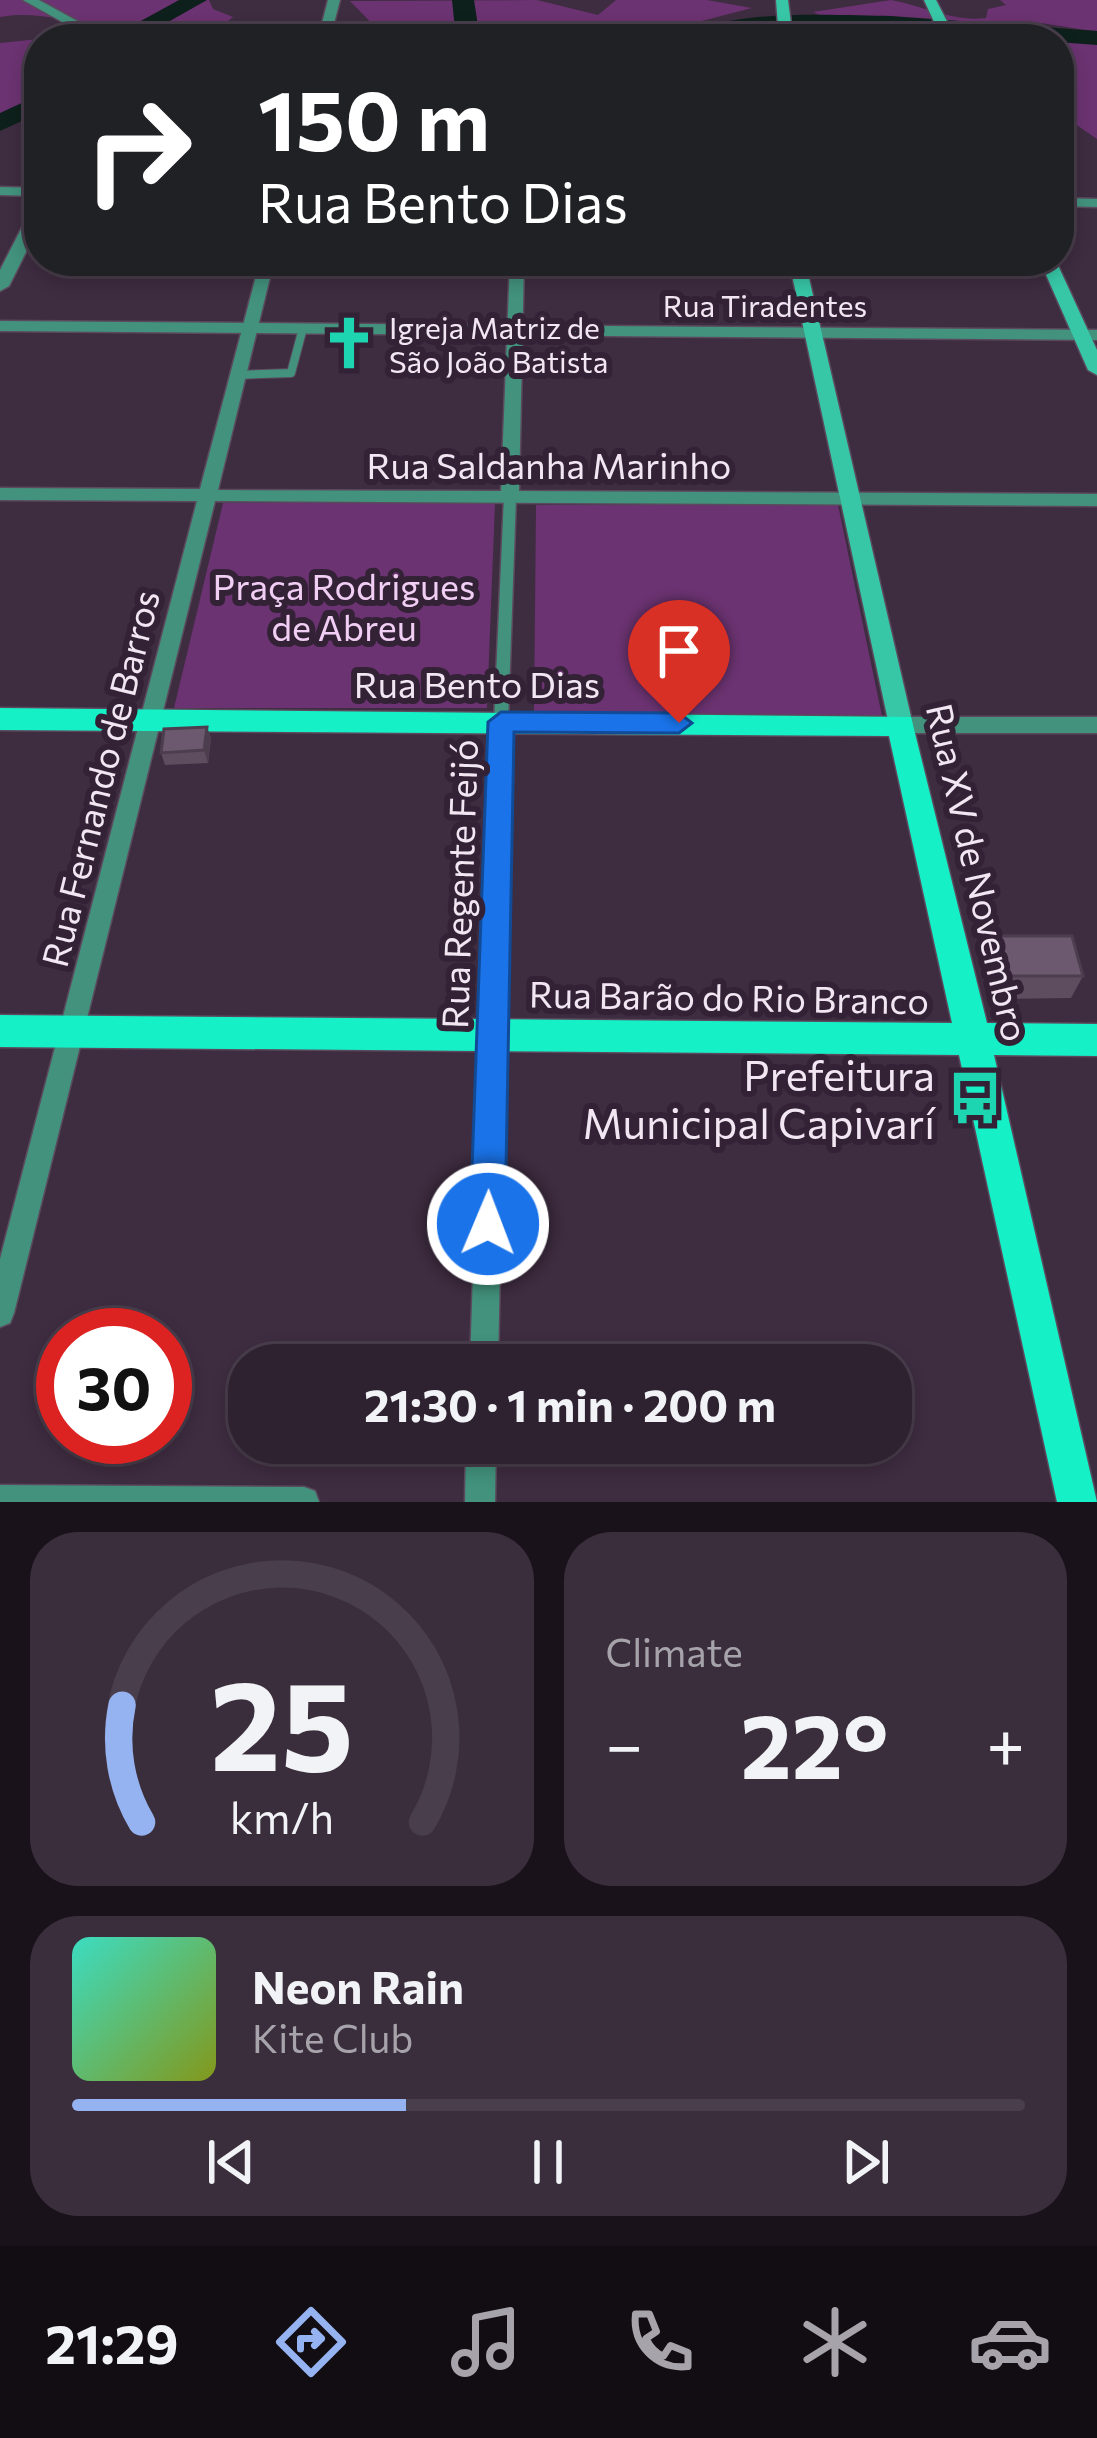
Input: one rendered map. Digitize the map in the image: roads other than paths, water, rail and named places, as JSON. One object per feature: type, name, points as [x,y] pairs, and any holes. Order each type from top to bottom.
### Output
[{"type":"main road","name":"Rua XV de Novembro","points":[[800,276],[1079,1502]]},
{"type":"main road","points":[[1056,276],[1089,334],[1097,370]]},
{"type":"main road","name":"Rua Bento Dias","points":[[0,719],[901,725]]},
{"type":"main road","name":"Rua Barão do Rio Branco","points":[[0,1031],[1097,1040]]},
{"type":"street","points":[[29,0],[76,24]]},
{"type":"street","points":[[0,286],[24,239]]},
{"type":"street","name":"Rua Fernando de Barros","points":[[0,1313],[146,720],[263,276]]},
{"type":"street","name":"Rua Regente Feijó","points":[[485,1344],[517,276]]},
{"type":"street","name":"Rua Tiradentes","points":[[0,326],[1089,334]]},
{"type":"street","name":"Rua Saldanha Marinho","points":[[0,494],[1097,500]]},
{"type":"street","name":"Rua Bento Dias","points":[[901,725],[1097,725]]},
{"type":"street","points":[[480,1502],[481,1464]]},
{"type":"street","points":[[0,1500],[304,1502]]},
{"type":"lane","points":[[237,375],[291,374],[303,328]]},
{"type":"waterway","points":[[149,24],[196,0]]},
{"type":"waterway","points":[[463,0],[466,24]]},
{"type":"waterway","points":[[798,24],[924,24]]},
{"type":"waterway","points":[[1074,35],[1097,38]]},
{"type":"waterway","points":[[0,123],[24,111]]},
{"type":"place","name":"Igreja Matriz de São João Batista","points":[[349,343]]},
{"type":"place","name":"Prefeitura Municipal Capivarí","points":[[975,1098]]},
{"type":"park label","name":"Praça Rodrigues de Abreu","points":[[344,606]]}]
